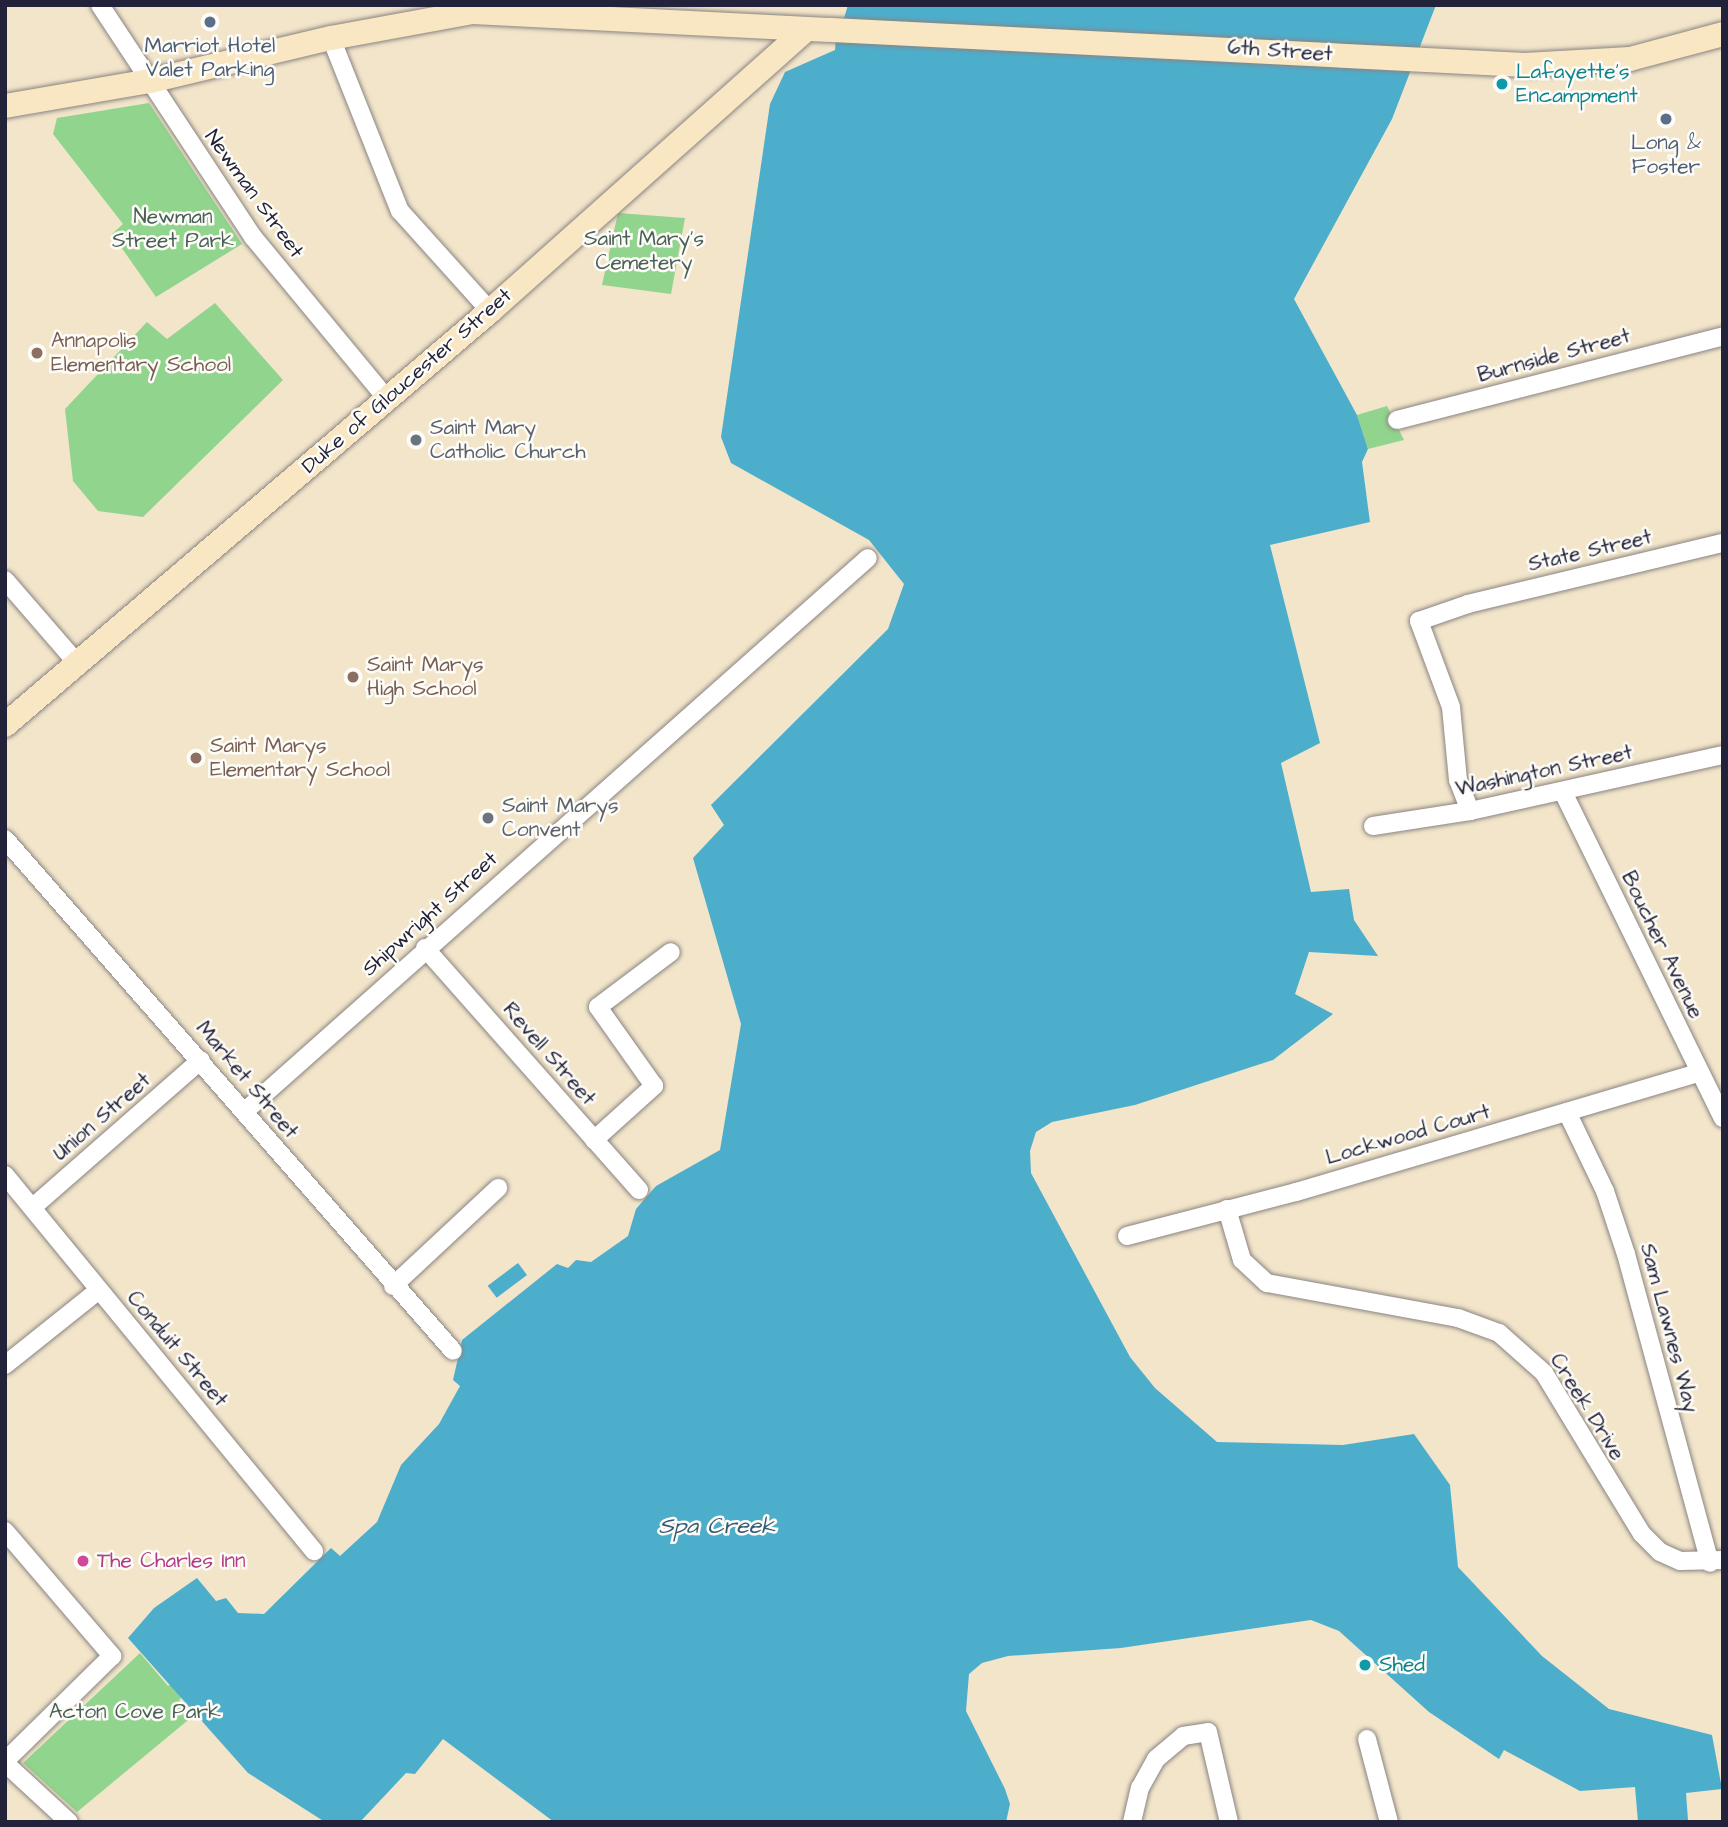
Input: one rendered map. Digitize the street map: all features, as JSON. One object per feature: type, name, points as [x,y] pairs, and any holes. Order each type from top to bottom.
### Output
[{"type":"main road","name":"6th Street","points":[[5,106],[150,81],[331,38],[473,12],[804,31],[1183,45],[1496,65],[1630,59],[1723,34]]},
{"type":"main road","name":"Duke of Gloucester Street","points":[[5,725],[490,311],[804,31]]},
{"type":"street","name":"Newman Street","points":[[100,5],[253,237],[387,399]]},
{"type":"street","points":[[331,38],[400,211],[490,311]]},
{"type":"street","name":"Burnside Street","points":[[1396,420],[1723,336]]},
{"type":"street","name":"State Street","points":[[1470,811],[1458,780],[1451,707],[1419,621],[1468,604],[1723,543]]},
{"type":"street","name":"Shipwright Street","points":[[244,1112],[425,948],[868,558]]},
{"type":"street","points":[[5,580],[77,663]]},
{"type":"street","name":"Washington Street","points":[[1373,825],[1470,811],[1723,755]]},
{"type":"street","name":"Boucher Avenue","points":[[1563,792],[1723,1118]]},
{"type":"street","name":"Market Street","points":[[5,839],[201,1060],[393,1286],[453,1351]]},
{"type":"street","name":"Revell Street","points":[[425,948],[639,1190]]},
{"type":"street","points":[[594,1140],[654,1086],[598,1007],[671,952]]},
{"type":"street","name":"Union Street","points":[[33,1207],[201,1060]]},
{"type":"street","name":"Lockwood Court","points":[[1127,1236],[1700,1072]]},
{"type":"street","name":"Sam Lawnes Way","points":[[1567,1112],[1605,1191],[1626,1254],[1716,1562]]},
{"type":"street","name":"Conduit Street","points":[[5,1175],[314,1551]]},
{"type":"street","points":[[393,1286],[498,1188]]},
{"type":"street","name":"Creek Drive","points":[[1227,1209],[1242,1260],[1267,1283],[1458,1318],[1499,1333],[1544,1373],[1642,1534],[1660,1552],[1680,1561],[1716,1562]]},
{"type":"street","points":[[5,1364],[99,1290]]},
{"type":"street","points":[[5,1531],[113,1656],[5,1762],[68,1821]]},
{"type":"street","points":[[1132,1822],[1140,1788],[1156,1759],[1183,1736],[1208,1732],[1229,1822]]},
{"type":"street","points":[[1367,1739],[1389,1822]]},
{"type":"green space","name":"Newman Street Park","points":[[149,103],[242,244],[156,297],[112,234],[123,224],[53,134],[57,118]]},
{"type":"green space","name":"Saint Mary's Cemetery","points":[[618,213],[685,218],[671,294],[602,285]]},
{"type":"green space","points":[[215,303],[283,380],[143,517],[98,511],[73,481],[65,409],[147,322],[167,339]]},
{"type":"green space","points":[[1387,406],[1404,440],[1368,449],[1357,415]]},
{"type":"green space","name":"Acton Cove Park","points":[[140,1653],[168,1686],[176,1681],[187,1693],[179,1700],[193,1716],[77,1812],[23,1763]]},
{"type":"water","name":"Spa Creek","points":[[848,5],[1436,5],[1392,119],[1294,299],[1357,415],[1368,449],[1362,462],[1370,522],[1270,545],[1320,743],[1281,763],[1311,892],[1349,889],[1354,920],[1378,956],[1309,952],[1295,994],[1333,1014],[1273,1060],[1135,1105],[1052,1122],[1036,1132],[1030,1151],[1031,1173],[1130,1357],[1155,1388],[1217,1442],[1343,1445],[1414,1434],[1450,1485],[1458,1567],[1542,1656],[1609,1709],[1712,1735],[1722,1789],[1686,1793],[1688,1820],[1638,1822],[1635,1787],[1580,1791],[1504,1750],[1499,1759],[1429,1712],[1339,1631],[1311,1620],[1121,1648],[1008,1656],[982,1663],[969,1674],[966,1711],[1005,1789],[1010,1804],[1006,1822],[554,1822],[443,1739],[415,1774],[406,1773],[360,1822],[325,1822],[248,1773],[128,1638],[154,1608],[197,1578],[216,1601],[226,1598],[238,1613],[264,1614],[331,1548],[340,1556],[377,1522],[401,1465],[439,1424],[460,1386],[453,1380],[462,1340],[557,1264],[568,1268],[576,1260],[591,1262],[628,1236],[636,1209],[656,1186],[720,1150],[741,1024],[693,858],[724,825],[711,805],[888,629],[904,584],[869,540],[731,463],[721,437],[770,104],[785,72],[835,50],[837,19],[844,18]]},
{"type":"water","points":[[518,1263],[527,1275],[497,1298],[488,1286]]},
{"type":"place","name":"Marriot Hotel Valet Parking","points":[[210,22]]},
{"type":"place","name":"Lafayette's Encampment","points":[[1502,84]]},
{"type":"place","name":"Long & Foster","points":[[1666,119]]},
{"type":"place","name":"Annapolis Elementary School","points":[[37,353]]},
{"type":"place","name":"Saint Mary Catholic Church","points":[[416,440]]},
{"type":"place","name":"Saint Marys High School","points":[[353,677]]},
{"type":"place","name":"Saint Marys Elementary School","points":[[196,758]]},
{"type":"place","name":"Saint Marys Convent","points":[[488,818]]},
{"type":"place","name":"The Charles Inn","points":[[83,1561]]},
{"type":"place","name":"Shed","points":[[1365,1665]]}]
